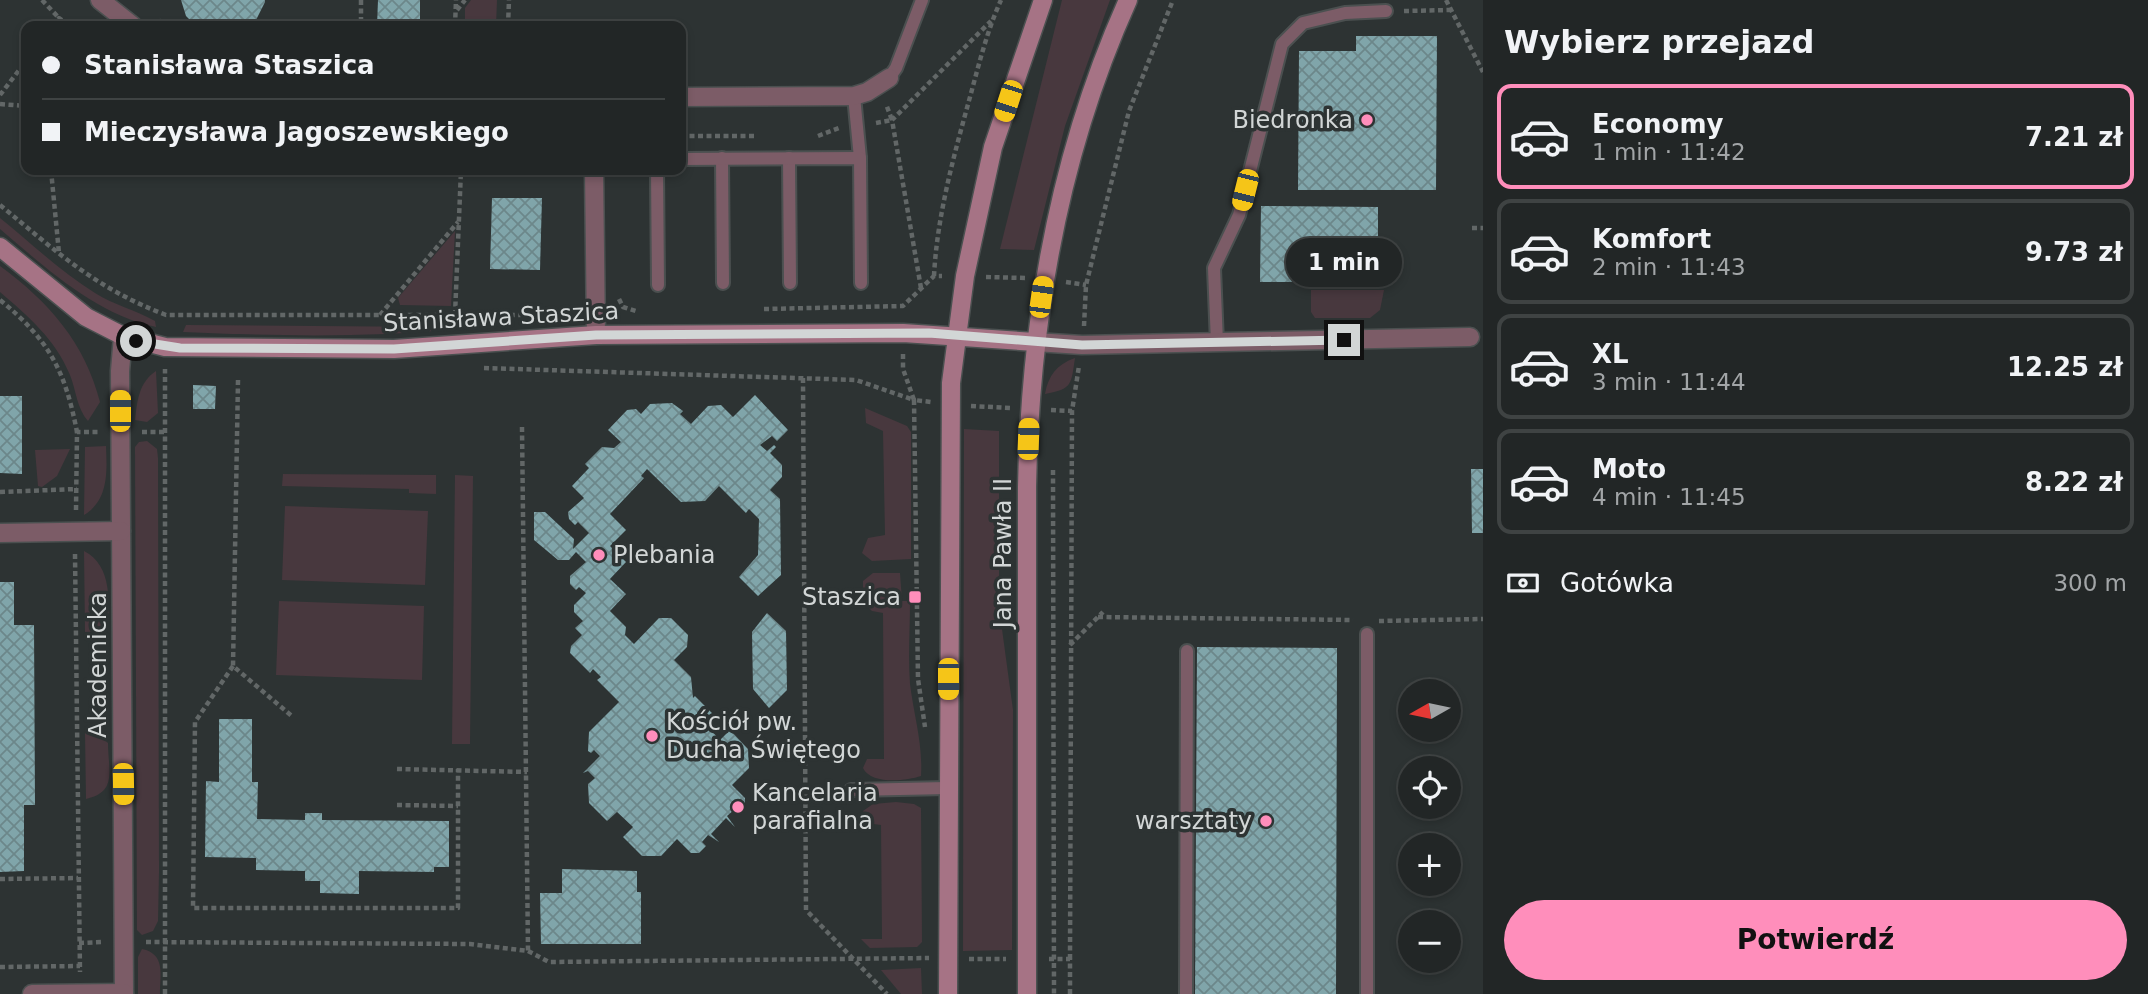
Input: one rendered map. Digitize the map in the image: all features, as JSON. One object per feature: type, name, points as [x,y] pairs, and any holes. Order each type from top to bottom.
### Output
[{"type":"main road","points":[[948,994],[949,405],[965,276],[993,147],[1043,0]]},
{"type":"main road","name":"Jana Pawła II","points":[[1027,994],[1027,487],[1029,409],[1035,342],[1044,279],[1062,193],[1082,121],[1128,0]]},
{"type":"main road","name":"Stanisława Staszica","points":[[0,247],[76,310],[123,336],[155,345],[180,348],[394,349],[596,335],[956,335],[1035,342]]},
{"type":"street","points":[[100,0],[127,21]]},
{"type":"street","points":[[686,97],[854,96],[884,82]]},
{"type":"street","points":[[594,175],[596,335]]},
{"type":"street","name":"Akademicka","points":[[123,336],[120,432],[124,994]]},
{"type":"street","points":[[1035,342],[1082,345],[1471,337]]},
{"type":"street","points":[[0,533],[121,531]]},
{"type":"street","points":[[32,994],[124,994]]},
{"type":"lane","points":[[884,82],[896,68],[922,0]]},
{"type":"lane","points":[[1217,343],[1214,268],[1239,215],[1282,44],[1303,23],[1345,13],[1386,11]]},
{"type":"lane","points":[[854,96],[860,158],[861,283]]},
{"type":"lane","points":[[789,158],[790,283]]},
{"type":"lane","points":[[686,159],[860,158]]},
{"type":"lane","points":[[722,159],[723,283]]},
{"type":"lane","points":[[657,175],[658,285]]},
{"type":"lane","points":[[1367,634],[1367,994]]},
{"type":"lane","points":[[1186,994],[1187,651]]},
{"type":"lane","points":[[851,790],[948,788]]},
{"type":"path","points":[[42,0],[61,21]]},
{"type":"path","points":[[361,0],[361,21]]},
{"type":"path","points":[[455,21],[456,0]]},
{"type":"path","points":[[455,11],[465,0]]},
{"type":"path","points":[[508,21],[509,0]]},
{"type":"path","points":[[750,309],[903,306],[934,276],[939,230],[961,129],[991,21],[1001,0]]},
{"type":"path","points":[[1070,994],[1072,411],[1082,345],[1086,285],[1129,111],[1173,0]]},
{"type":"path","points":[[1446,0],[1483,72]]},
{"type":"path","points":[[1386,11],[1451,10]]},
{"type":"path","points":[[806,136],[820,136],[892,120],[991,21]]},
{"type":"path","points":[[0,95],[21,68]]},
{"type":"path","points":[[884,82],[921,289]]},
{"type":"path","points":[[0,104],[21,106]]},
{"type":"path","points":[[686,136],[765,136]]},
{"type":"path","points":[[51,175],[59,254]]},
{"type":"path","points":[[455,315],[461,175]]},
{"type":"path","points":[[0,205],[59,254],[124,299],[166,315],[537,315]]},
{"type":"path","points":[[380,315],[459,222]]},
{"type":"path","points":[[1472,229],[1483,228]]},
{"type":"path","points":[[934,276],[1044,279],[1086,285]]},
{"type":"path","points":[[596,288],[614,288],[623,307],[639,312]]},
{"type":"path","points":[[0,300],[34,332],[59,365],[70,395],[77,432],[75,531],[81,994]]},
{"type":"path","points":[[165,994],[165,368],[177,368]]},
{"type":"path","points":[[475,368],[856,380],[914,400],[918,679],[926,733]]},
{"type":"path","points":[[803,378],[806,910],[887,994]]},
{"type":"path","points":[[238,380],[233,666],[195,722],[193,908],[458,908],[458,769]]},
{"type":"path","points":[[1053,420],[1054,410]]},
{"type":"path","points":[[522,427],[528,951]]},
{"type":"path","points":[[77,432],[165,432]]},
{"type":"path","points":[[1053,457],[1054,994]]},
{"type":"path","points":[[0,492],[77,489]]},
{"type":"path","points":[[1070,645],[1103,612]]},
{"type":"path","points":[[1098,617],[1358,620]]},
{"type":"path","points":[[1371,620],[1483,619]]},
{"type":"path","points":[[233,666],[293,717]]},
{"type":"path","points":[[397,769],[527,772]]},
{"type":"path","points":[[397,804],[458,806]]},
{"type":"path","points":[[0,879],[78,878]]},
{"type":"path","points":[[165,942],[470,944],[528,951],[549,962],[853,958],[1070,959]]},
{"type":"path","points":[[0,967],[80,966]]},
{"type":"shaded area","points":[[471,0],[497,0],[496,21],[465,21],[465,8]]},
{"type":"shaded area","points":[[1062,0],[1110,0],[1065,126],[1034,250],[1000,249]]},
{"type":"shaded area","points":[[0,218],[82,285],[155,321],[156,327],[112,312],[72,288],[0,229]]},
{"type":"shaded area","points":[[455,231],[451,306],[400,305],[398,298]]},
{"type":"shaded area","points":[[0,266],[49,309],[75,343],[85,361],[100,402],[88,421],[57,350],[31,320],[0,292]]},
{"type":"shaded area","points":[[1311,290],[1384,290],[1380,310],[1370,318],[1315,318],[1311,312]]},
{"type":"shaded area","points":[[186,325],[457,329],[389,334],[286,335],[183,332]]},
{"type":"shaded area","points":[[1075,358],[1069,384],[1061,390],[1045,394],[1054,372]]},
{"type":"shaded area","points":[[156,371],[158,413],[147,422],[135,420],[142,386]]},
{"type":"shaded area","points":[[865,408],[907,426],[911,432],[911,559],[872,561],[862,553],[868,538],[885,535],[883,431],[866,423]]},
{"type":"shaded area","points":[[964,429],[999,431],[999,607],[1013,710],[1012,950],[963,951]]},
{"type":"shaded area","points":[[147,441],[157,449],[158,458],[159,872],[158,921],[153,931],[142,935],[137,930],[135,447],[139,442]]},
{"type":"shaded area","points":[[106,446],[105,484],[98,501],[84,515],[85,447]]},
{"type":"shaded area","points":[[70,449],[57,476],[42,487],[38,486],[35,450]]},
{"type":"shaded area","points":[[283,474],[436,475],[436,494],[409,493],[409,489],[282,486]]},
{"type":"shaded area","points":[[455,475],[473,476],[470,744],[452,744]]},
{"type":"shaded area","points":[[285,506],[428,511],[425,585],[282,580]]},
{"type":"shaded area","points":[[84,551],[100,566],[105,576],[108,631],[85,632]]},
{"type":"shaded area","points":[[873,573],[900,573],[902,601],[910,601],[910,684],[919,741],[921,776],[907,779],[873,777],[863,768],[867,759],[884,759],[883,613],[872,611],[863,602],[863,581]]},
{"type":"shaded area","points":[[279,601],[424,606],[422,680],[276,675]]},
{"type":"shaded area","points":[[85,733],[99,735],[108,743],[109,771],[107,785],[103,791],[86,799]]},
{"type":"shaded area","points":[[873,804],[914,804],[921,808],[922,942],[917,947],[870,948],[861,939],[882,939],[881,825],[866,823],[863,811]]},
{"type":"shaded area","points":[[142,949],[155,955],[158,960],[161,973],[160,994],[138,994],[138,957]]},
{"type":"shaded area","points":[[921,968],[922,994],[901,994],[881,970]]},
{"type":"building","points":[[181,0],[265,0],[255,21],[191,21],[186,16]]},
{"type":"building","points":[[378,0],[420,0],[420,21],[377,21]]},
{"type":"building","name":"Biedronka","points":[[1356,36],[1437,36],[1436,190],[1298,190],[1299,51],[1356,51]]},
{"type":"building","points":[[492,198],[542,198],[540,270],[490,269]]},
{"type":"building","points":[[1261,206],[1378,207],[1378,273],[1302,273],[1302,282],[1260,282]]},
{"type":"building","points":[[193,385],[216,386],[215,409],[193,409]]},
{"type":"building","points":[[755,395],[788,430],[777,441],[772,436],[760,445],[767,451],[774,445],[776,447],[770,453],[782,465],[782,477],[770,490],[780,499],[781,575],[758,596],[739,577],[758,555],[759,519],[749,509],[746,513],[719,486],[705,501],[681,502],[647,469],[641,476],[644,478],[610,514],[626,530],[610,546],[626,562],[610,579],[626,594],[610,611],[626,627],[625,635],[634,644],[659,618],[671,618],[688,635],[687,647],[674,660],[691,677],[693,698],[695,696],[714,715],[705,724],[720,740],[730,730],[748,749],[749,768],[732,785],[745,798],[745,806],[739,813],[735,809],[727,816],[735,827],[726,818],[711,834],[719,842],[708,835],[702,842],[706,846],[699,853],[691,853],[677,839],[661,856],[642,856],[623,837],[633,827],[617,812],[607,821],[589,803],[588,784],[595,778],[588,771],[583,773],[600,756],[594,750],[591,753],[588,751],[589,732],[619,702],[597,680],[601,677],[593,669],[590,673],[570,653],[571,646],[582,635],[575,628],[583,621],[574,612],[574,605],[586,593],[579,587],[576,590],[570,584],[570,576],[586,562],[576,552],[569,560],[558,560],[534,540],[534,512],[545,512],[574,539],[573,549],[589,533],[578,522],[575,525],[569,519],[568,512],[584,498],[572,486],[589,468],[585,464],[602,447],[614,448],[621,442],[608,430],[627,410],[636,409],[641,414],[650,404],[672,403],[683,411],[680,414],[691,424],[708,406],[721,405],[733,417]]},
{"type":"building","points":[[0,396],[22,396],[22,474],[0,473]]},
{"type":"building","points":[[1471,469],[1483,469],[1483,533],[1472,533]]},
{"type":"building","points":[[0,582],[14,582],[14,625],[34,625],[35,805],[24,805],[24,871],[0,872]]},
{"type":"building","points":[[767,613],[786,631],[787,690],[769,708],[753,689],[752,632]]},
{"type":"building","name":"warsztaty","points":[[1197,647],[1337,648],[1336,994],[1195,994]]},
{"type":"building","points":[[219,719],[252,719],[252,782],[258,782],[257,819],[305,820],[305,813],[322,813],[322,820],[449,821],[449,867],[434,867],[434,872],[359,871],[359,894],[320,893],[320,881],[305,881],[305,871],[256,870],[256,858],[205,857],[206,781],[219,782]]},
{"type":"building","points":[[562,869],[637,871],[637,892],[641,892],[641,944],[541,944],[540,893],[562,893]]},
{"type":"place","name":"Biedronka","points":[[1367,120]]},
{"type":"place","name":"Plebania","points":[[599,555]]},
{"type":"place","name":"Staszica","points":[[915,597]]},
{"type":"place","name":"Kościół pw. Ducha Świętego","points":[[652,736]]},
{"type":"place","name":"Kancelaria parafialna","points":[[738,807]]},
{"type":"place","name":"warsztaty","points":[[1266,821]]},
{"type":"route","points":[[136,341],[180,348],[394,349],[596,335],[929,333],[1082,345],[1344,340]]}]
